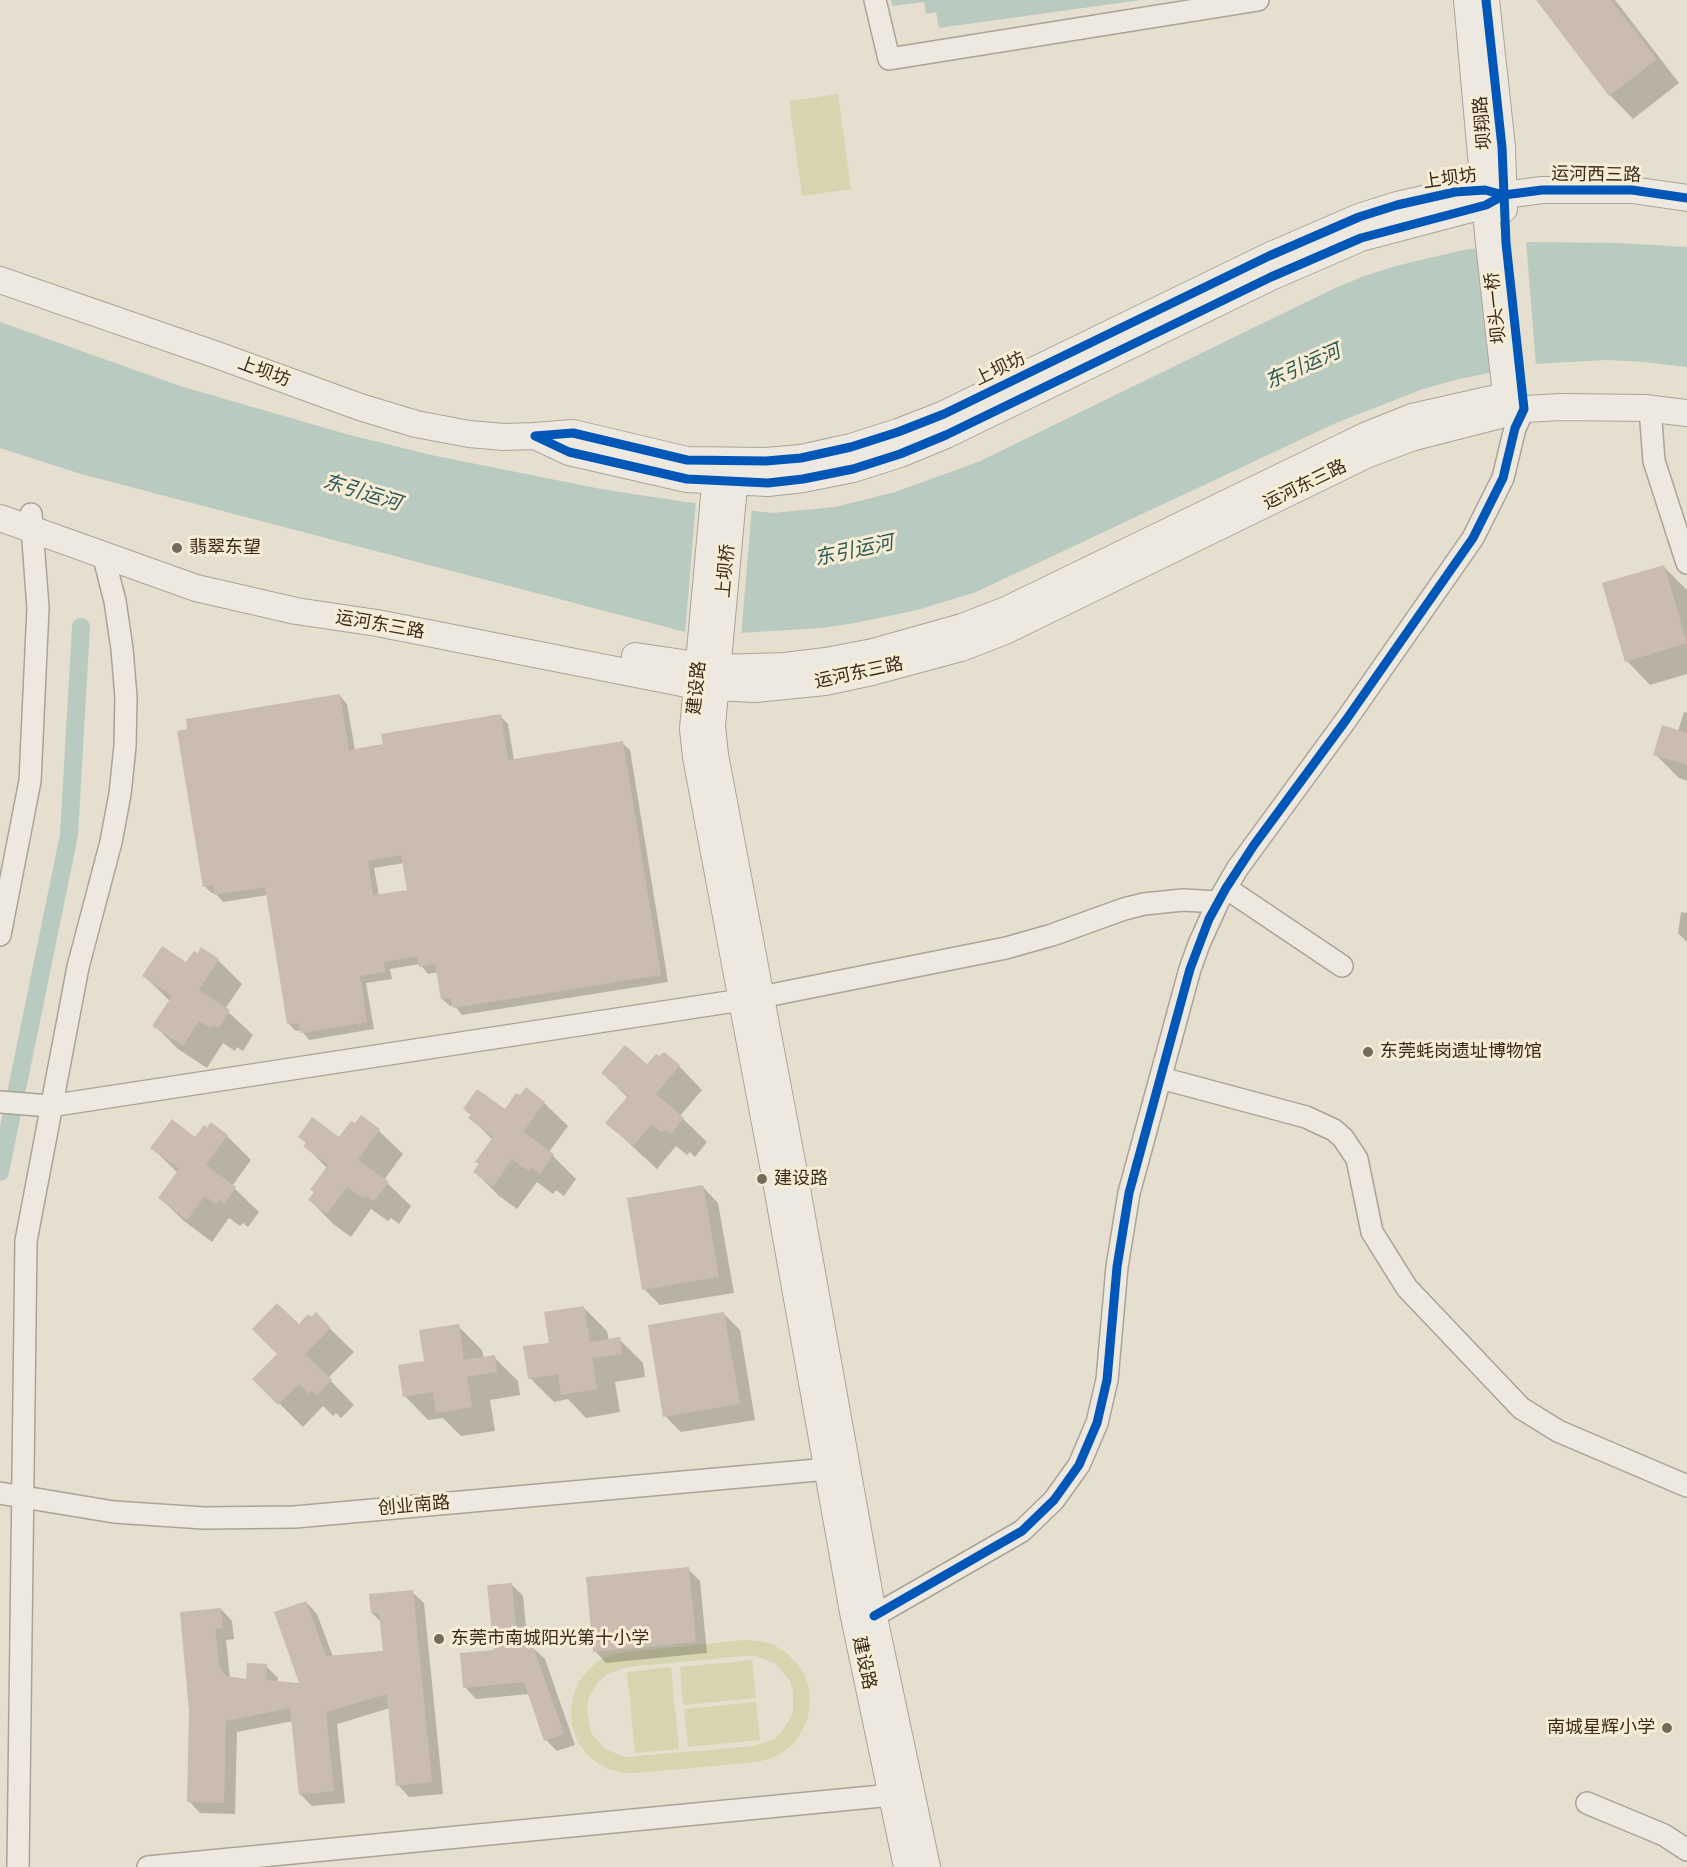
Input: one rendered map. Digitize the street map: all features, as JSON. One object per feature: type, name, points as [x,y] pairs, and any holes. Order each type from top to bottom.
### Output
[{"type":"street","points":[[875,0],[889,59],[1258,0]]},
{"type":"street","name":"坝翔路","points":[[1467,0],[1498,243]]},
{"type":"street","name":"坝翔路","points":[[1486,0],[1502,147],[1492,197]]},
{"type":"street","name":"运河西三路","points":[[1492,197],[1542,190],[1632,190],[1687,198]]},
{"type":"street","name":"上坝坊","points":[[0,280],[416,424],[469,434],[504,437],[534,436],[568,452],[687,479],[768,483],[853,469],[900,454],[955,431],[1270,278],[1361,238],[1492,197]]},
{"type":"street","name":"坝头一桥","points":[[1498,243],[1514,397]]},
{"type":"street","points":[[874,1616],[1022,1531],[1054,1500],[1079,1465],[1089,1444],[1103,1401],[1107,1380],[1117,1267],[1129,1193],[1190,969],[1199,944],[1222,895],[1254,844],[1346,720],[1473,538],[1503,478],[1514,397]]},
{"type":"street","name":"运河东三路","points":[[0,518],[31,522],[198,573],[298,596],[709,665],[755,688],[825,682],[961,648],[1005,631],[1366,455],[1514,397],[1561,406],[1687,412]]},
{"type":"street","points":[[1650,409],[1654,461],[1687,563]]},
{"type":"street","name":"上坝桥","points":[[709,665],[725,480]]},
{"type":"street","name":"运河东三路","points":[[0,503],[31,522],[103,554],[196,588],[296,611],[709,665]]},
{"type":"street","points":[[0,934],[30,781],[38,608],[31,522]]},
{"type":"street","points":[[18,1867],[26,1241],[78,967],[111,842],[120,794],[125,746],[126,697],[122,649],[115,601],[103,554]]},
{"type":"street","name":"建设路","points":[[709,665],[693,729],[696,757],[751,998],[874,1616],[927,1867]]},
{"type":"street","points":[[0,1102],[50,1106],[751,998],[1006,948],[1144,904],[1222,895],[1342,966]]},
{"type":"street","name":"建设路","points":[[751,998],[853,1612],[907,1867]]},
{"type":"street","points":[[1161,1078],[1306,1117],[1334,1130],[1343,1138],[1357,1159],[1372,1232],[1407,1288],[1521,1408],[1558,1431],[1687,1486]]},
{"type":"street","name":"创业南路","points":[[1,1494],[114,1512],[193,1517],[295,1517],[828,1469]]},
{"type":"street","points":[[148,1867],[892,1795]]},
{"type":"street","points":[[1587,1803],[1664,1835],[1687,1850]]},
{"type":"shaded area","points":[[838,94],[851,189],[802,196],[789,101]]},
{"type":"shaded area","points":[[744,1640],[772,1644],[796,1662],[804,1674],[809,1688],[808,1717],[794,1743],[770,1759],[637,1773],[623,1773],[609,1769],[596,1762],[577,1740],[572,1726],[573,1696],[578,1683],[598,1661],[625,1652]],"holes":[[[756,1656],[776,1664],[790,1681],[793,1691],[793,1713],[782,1732],[774,1739],[754,1746],[625,1757],[605,1749],[591,1733],[587,1712],[588,1700],[598,1682],[607,1674],[627,1667]]]},
{"type":"shaded area","points":[[752,1660],[756,1698],[683,1705],[680,1667]]},
{"type":"shaded area","points":[[671,1667],[679,1749],[635,1753],[627,1672]]},
{"type":"shaded area","points":[[756,1702],[760,1740],[688,1747],[684,1709]]},
{"type":"water","points":[[891,0],[1141,0],[939,28],[936,12],[926,14],[924,2],[892,6]]},
{"type":"water","name":"东引运河","points":[[1531,242],[1619,243],[1687,247],[1687,367],[1607,360],[1534,364],[1459,379],[1423,389],[1336,423],[976,592],[917,610],[822,628],[739,633],[689,633],[81,474],[0,448],[0,322],[180,386],[346,434],[431,455],[601,489],[686,502],[772,513],[835,507],[895,492],[978,462],[1364,276],[1463,250]]},
{"type":"pier","points":[[1526,240],[1536,367],[1490,374],[1480,244]]},
{"type":"pier","points":[[696,500],[752,507],[741,636],[685,635]]},
{"type":"building","points":[[1536,0],[1611,0],[1657,59],[1609,96]]},
{"type":"building","points":[[1664,565],[1687,643],[1625,662],[1602,583]]},
{"type":"building","points":[[340,694],[349,750],[383,744],[381,734],[501,714],[508,760],[623,741],[661,975],[453,1008],[451,998],[441,999],[435,964],[419,967],[417,956],[384,962],[385,972],[360,976],[367,1022],[300,1033],[298,1023],[287,1024],[265,887],[214,895],[213,885],[203,887],[177,731],[187,729],[186,719]],"holes":[[[401,855],[407,890],[373,895],[368,861]]]},
{"type":"building","points":[[1662,725],[1687,733],[1687,765],[1653,755]]},
{"type":"building","points":[[162,946],[186,962],[194,951],[198,953],[201,947],[219,959],[199,990],[230,1010],[219,1028],[213,1025],[211,1028],[199,1021],[183,1046],[152,1026],[172,996],[142,976]]},
{"type":"building","points":[[625,1045],[647,1064],[656,1054],[659,1056],[664,1052],[680,1065],[656,1094],[684,1118],[671,1134],[665,1130],[662,1133],[652,1124],[633,1146],[605,1123],[628,1096],[601,1073]]},
{"type":"building","points":[[526,1087],[545,1102],[523,1132],[554,1154],[540,1174],[532,1168],[529,1171],[512,1159],[493,1187],[473,1172],[479,1164],[475,1162],[493,1137],[468,1118],[471,1115],[463,1109],[477,1089],[505,1109],[516,1093],[520,1095]]},
{"type":"building","points":[[361,1115],[380,1129],[358,1160],[389,1182],[374,1201],[366,1196],[364,1199],[347,1187],[327,1214],[308,1200],[314,1192],[310,1190],[328,1165],[303,1146],[306,1143],[298,1137],[312,1117],[339,1137],[351,1121],[355,1123]]},
{"type":"building","points":[[172,1119],[195,1137],[204,1125],[207,1128],[211,1122],[228,1135],[206,1165],[236,1187],[224,1204],[219,1200],[216,1204],[205,1196],[187,1220],[158,1198],[179,1169],[150,1148]]},
{"type":"building","points":[[703,1185],[719,1277],[642,1290],[627,1198]]},
{"type":"building","points":[[277,1303],[299,1324],[308,1314],[311,1317],[316,1312],[331,1328],[305,1354],[332,1380],[317,1395],[312,1390],[309,1394],[299,1384],[278,1405],[252,1379],[277,1354],[252,1329]]},
{"type":"building","points":[[584,1306],[590,1342],[620,1337],[622,1354],[592,1358],[597,1389],[561,1395],[558,1374],[528,1379],[523,1346],[549,1343],[544,1312]]},
{"type":"building","points":[[724,1312],[740,1404],[663,1417],[648,1325]]},
{"type":"building","points":[[459,1324],[464,1360],[495,1355],[497,1372],[467,1377],[472,1407],[436,1413],[433,1392],[403,1397],[398,1365],[424,1361],[419,1330]]},
{"type":"building","points":[[689,1567],[696,1642],[593,1652],[586,1577]]},
{"type":"building","points":[[512,1583],[518,1648],[533,1646],[564,1734],[544,1741],[524,1682],[463,1688],[460,1653],[494,1650],[487,1585]]},
{"type":"building","points":[[413,1590],[432,1782],[396,1786],[387,1694],[326,1712],[334,1791],[299,1795],[290,1708],[226,1721],[224,1803],[187,1802],[189,1711],[180,1612],[221,1608],[223,1628],[215,1629],[220,1668],[226,1676],[246,1679],[247,1663],[267,1664],[266,1680],[299,1683],[274,1612],[306,1601],[326,1656],[383,1651],[379,1613],[371,1613],[369,1594]]},
{"type":"waterway","points":[[0,1172],[69,835],[81,627]]},
{"type":"cycle path","points":[[874,1616],[1022,1531],[1054,1500],[1079,1465],[1097,1423],[1107,1380],[1117,1267],[1129,1193],[1190,969],[1209,919],[1254,845],[1346,720],[1473,538],[1503,478],[1515,428],[1524,409],[1506,243],[1502,147],[1486,0]]},
{"type":"cycle path","points":[[1504,195],[1486,205],[1361,238],[1271,277],[946,435],[900,454],[853,469],[768,483],[687,479],[569,452],[535,436],[573,433],[687,460],[766,461],[801,458],[851,447],[944,414],[1269,256],[1359,217],[1397,205],[1455,192],[1485,190],[1504,195],[1542,190],[1632,190],[1687,198]]},
{"type":"place","name":"翡翠东望","points":[[177,548]]},
{"type":"place","name":"东莞蚝岗遗址博物馆","points":[[1368,1052]]},
{"type":"place","name":"建设路","points":[[762,1179]]},
{"type":"place","name":"东莞市南城阳光第十小学","points":[[439,1639]]},
{"type":"place","name":"南城星辉小学","points":[[1667,1728]]}]
